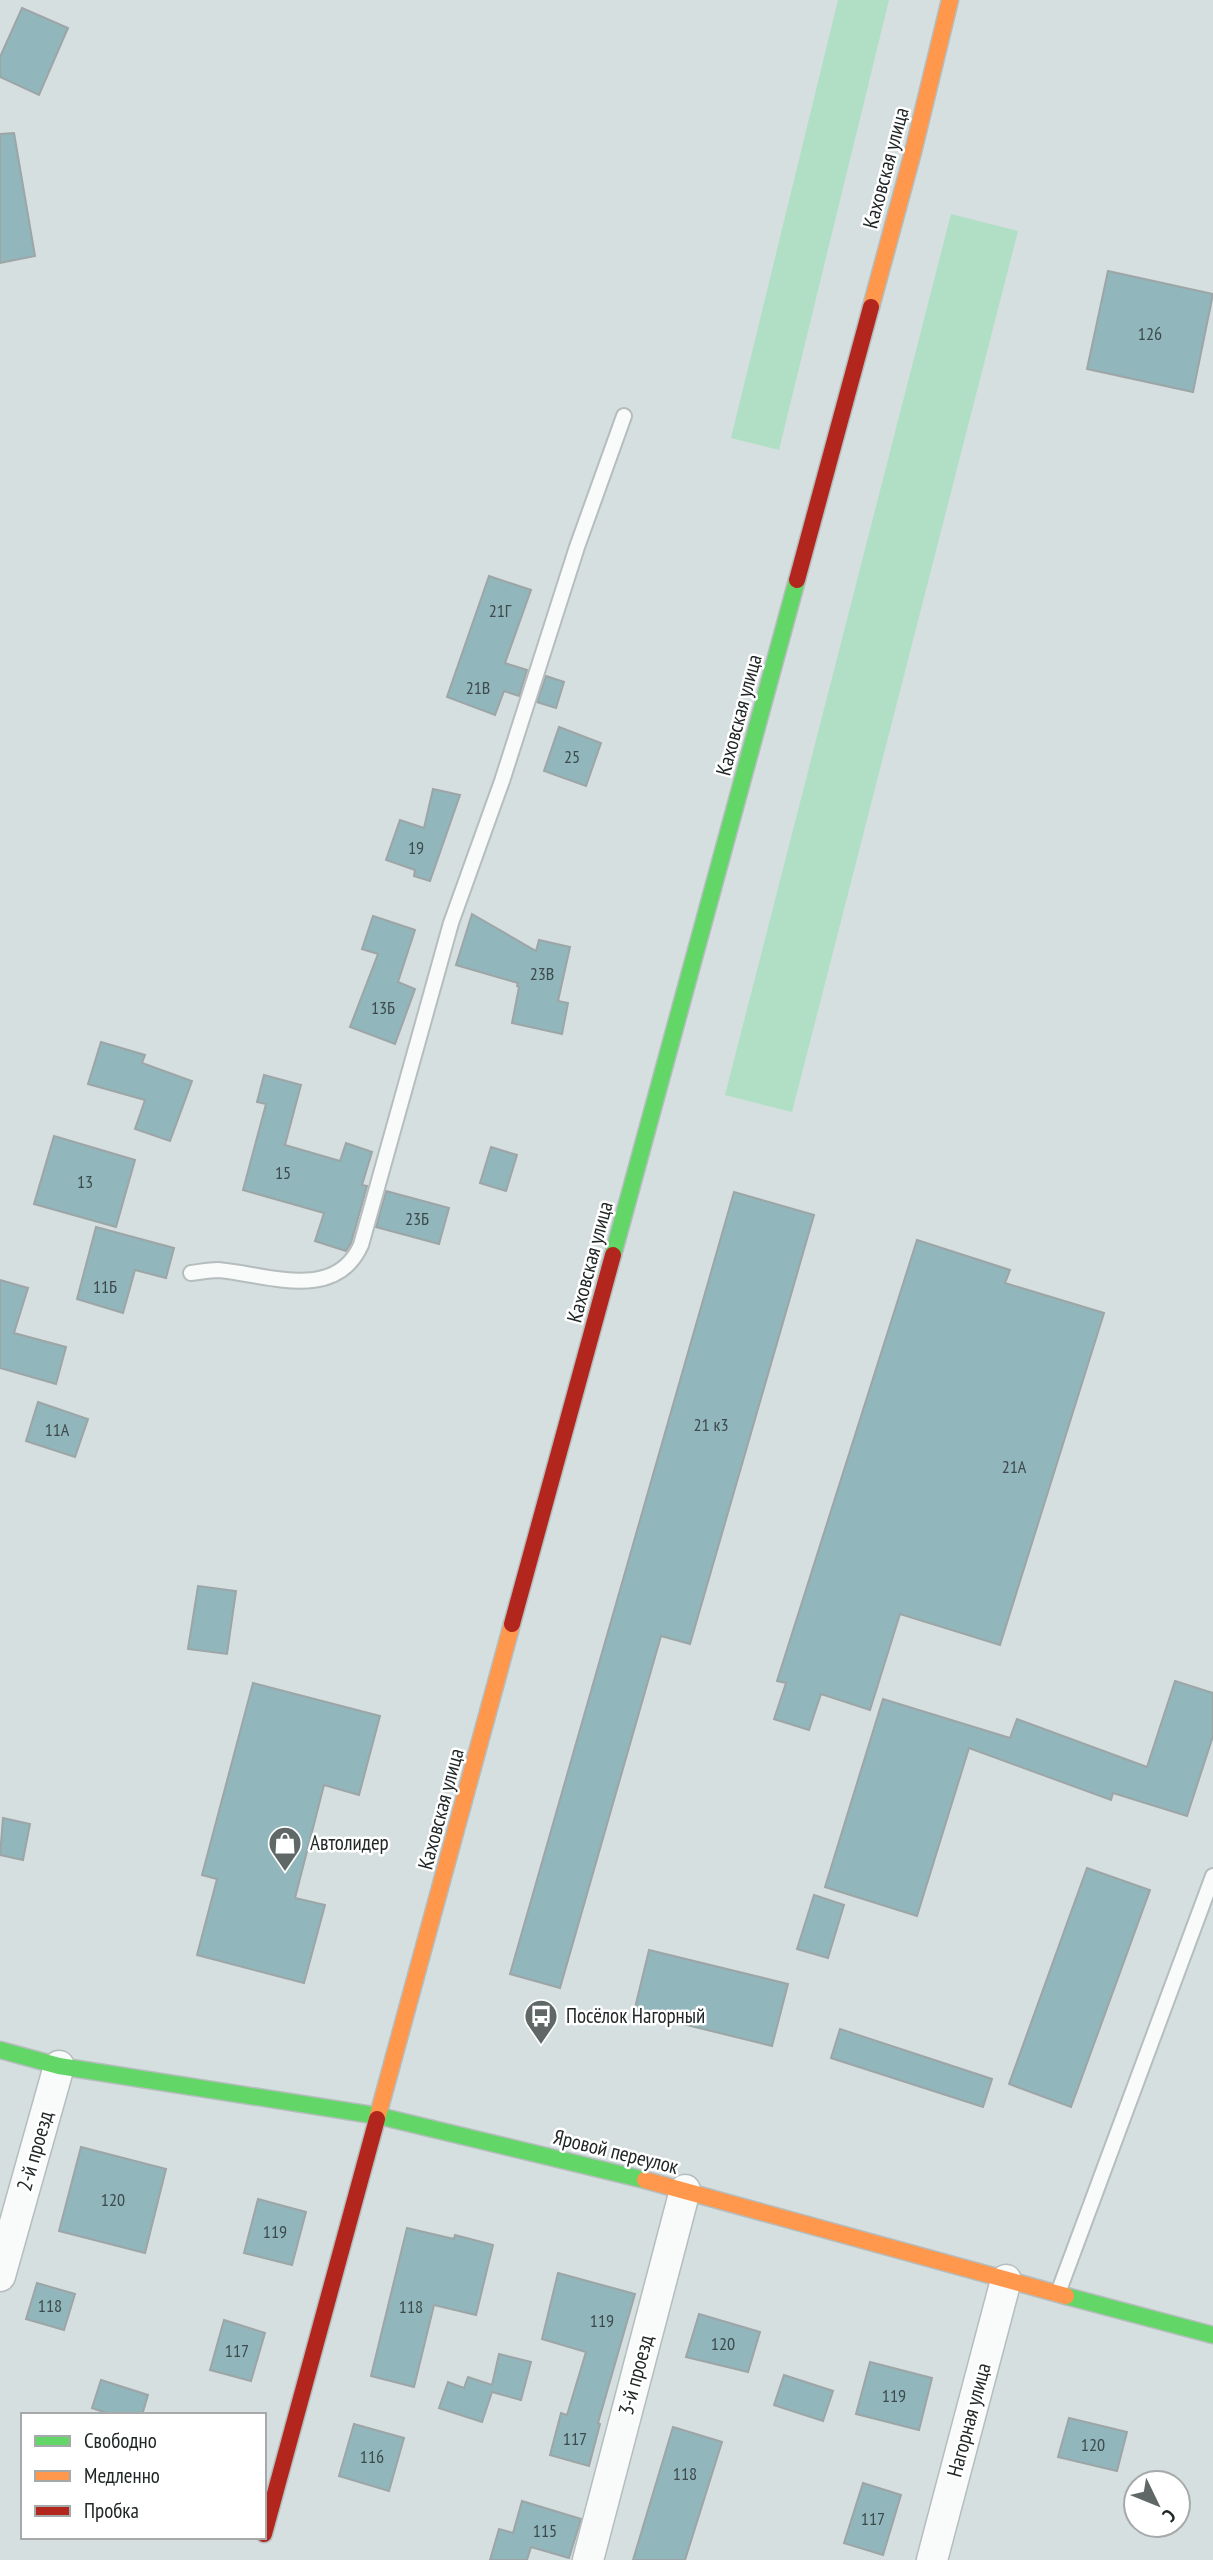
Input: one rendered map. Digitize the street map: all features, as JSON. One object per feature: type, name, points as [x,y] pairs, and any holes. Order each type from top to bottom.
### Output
[{"type":"main road","name":"Каховская улица","points":[[266,2529],[827,469],[950,0]]},
{"type":"main road","name":"Яровой переулок","points":[[0,2050],[59,2066],[379,2116],[685,2190],[1213,2335]]},
{"type":"street","name":"2-й проезд","points":[[0,2276],[59,2066]]},
{"type":"street","name":"3-й проезд","points":[[588,2560],[685,2190]]},
{"type":"street","name":"Нагорная улица","points":[[932,2560],[1006,2280]]},
{"type":"lane","points":[[191,1273],[215,1270],[278,1280],[313,1280],[337,1273],[355,1257],[451,923],[502,781],[577,547],[624,416]]},
{"type":"lane","points":[[1058,2294],[1213,1876]]},
{"type":"green space","points":[[838,0],[889,0],[779,450],[731,438]]},
{"type":"green space","points":[[951,214],[1018,231],[792,1112],[725,1095]]},
{"type":"building","points":[[22,8],[68,28],[39,95],[0,77],[0,57]]},
{"type":"building","points":[[14,133],[35,256],[0,263],[0,134]]},
{"type":"building","points":[[1108,271],[1213,294],[1193,392],[1087,369]]},
{"type":"building","points":[[489,576],[531,590],[505,663],[527,670],[519,696],[504,691],[495,715],[447,697]]},
{"type":"building","points":[[546,676],[564,682],[556,708],[537,702]]},
{"type":"building","points":[[559,727],[601,743],[586,786],[544,771]]},
{"type":"building","points":[[433,789],[460,795],[430,881],[414,876],[415,870],[386,860],[400,820],[424,828]]},
{"type":"building","points":[[472,914],[536,951],[539,940],[570,947],[558,1001],[568,1003],[562,1034],[512,1023],[518,983],[456,965]]},
{"type":"building","points":[[373,916],[415,930],[398,982],[415,989],[395,1044],[350,1027],[378,954],[362,949]]},
{"type":"building","points":[[101,1042],[145,1055],[142,1063],[192,1081],[170,1141],[135,1129],[145,1100],[88,1084]]},
{"type":"building","points":[[264,1075],[301,1085],[285,1145],[340,1161],[346,1143],[372,1152],[362,1185],[367,1186],[351,1243],[346,1251],[315,1241],[324,1213],[243,1190],[266,1104],[257,1102]]},
{"type":"building","points":[[54,1136],[135,1160],[116,1227],[34,1204]]},
{"type":"building","points":[[491,1147],[517,1155],[506,1191],[480,1183]]},
{"type":"building","points":[[386,1191],[449,1208],[439,1244],[376,1227]]},
{"type":"building","points":[[734,1192],[814,1215],[690,1644],[661,1636],[560,1988],[510,1974]]},
{"type":"building","points":[[96,1227],[174,1248],[166,1278],[135,1270],[123,1313],[77,1299]]},
{"type":"building","points":[[917,1240],[1010,1270],[1005,1283],[1104,1313],[1000,1645],[900,1614],[870,1710],[821,1694],[809,1730],[774,1719],[786,1683],[777,1681]]},
{"type":"building","points":[[0,1280],[28,1288],[14,1333],[66,1347],[56,1384],[0,1368]]},
{"type":"building","points":[[38,1402],[88,1419],[75,1457],[26,1441]]},
{"type":"building","points":[[198,1586],[236,1591],[227,1654],[188,1649]]},
{"type":"building","points":[[1175,1681],[1213,1693],[1213,1736],[1187,1816],[1113,1793],[1111,1800],[969,1748],[917,1916],[825,1887],[883,1699],[1010,1738],[1017,1719],[1147,1767]]},
{"type":"building","points":[[253,1683],[380,1716],[359,1795],[324,1785],[295,1898],[325,1905],[304,1983],[197,1955],[217,1879],[202,1875]]},
{"type":"building","points":[[3,1818],[30,1824],[23,1860],[0,1855]]},
{"type":"building","points":[[1087,1868],[1150,1890],[1071,2107],[1009,2084]]},
{"type":"building","points":[[814,1895],[844,1905],[828,1958],[797,1949]]},
{"type":"building","points":[[649,1950],[788,1984],[772,2046],[634,2012]]},
{"type":"building","points":[[840,2029],[992,2079],[983,2107],[831,2058]]},
{"type":"building","points":[[81,2147],[166,2169],[145,2253],[59,2231]]},
{"type":"building","points":[[258,2199],[306,2212],[292,2265],[244,2253]]},
{"type":"building","points":[[407,2228],[454,2239],[455,2235],[493,2245],[476,2315],[434,2305],[414,2387],[371,2376]]},
{"type":"building","points":[[558,2273],[635,2294],[598,2423],[600,2424],[589,2466],[550,2455],[561,2413],[567,2415],[586,2352],[542,2339]]},
{"type":"building","points":[[37,2283],[75,2294],[64,2330],[26,2319]]},
{"type":"building","points":[[699,2314],[760,2332],[748,2372],[686,2357]]},
{"type":"building","points":[[224,2320],[265,2333],[251,2381],[210,2370]]},
{"type":"building","points":[[499,2354],[531,2362],[521,2400],[492,2392],[482,2422],[439,2408],[448,2382],[464,2388],[468,2377],[492,2385]]},
{"type":"building","points":[[870,2362],[932,2378],[919,2430],[856,2414]]},
{"type":"building","points":[[784,2375],[833,2391],[823,2421],[774,2405]]},
{"type":"building","points":[[101,2380],[148,2395],[143,2413],[107,2413],[92,2408]]},
{"type":"building","points":[[1069,2418],[1127,2432],[1117,2471],[1058,2457]]},
{"type":"building","points":[[354,2424],[404,2438],[389,2491],[339,2476]]},
{"type":"building","points":[[673,2427],[722,2442],[685,2560],[633,2560]]},
{"type":"building","points":[[863,2483],[901,2495],[883,2555],[844,2543]]},
{"type":"building","points":[[522,2501],[581,2519],[569,2558],[531,2547],[527,2560],[490,2560],[499,2529],[513,2533]]},
{"type":"traffic: fast","points":[[613,1255],[797,580]]},
{"type":"traffic: fast","points":[[0,2050],[59,2066],[379,2116],[645,2180]]},
{"type":"traffic: fast","points":[[1066,2296],[1213,2335]]},
{"type":"traffic: slow","points":[[871,307],[950,0]]},
{"type":"traffic: slow","points":[[377,2119],[512,1624]]},
{"type":"traffic: slow","points":[[645,2180],[1066,2296]]},
{"type":"traffic: jam","points":[[797,580],[871,307]]},
{"type":"traffic: jam","points":[[512,1624],[613,1255]]},
{"type":"traffic: jam","points":[[266,2527],[377,2119]]},
{"type":"place","name":"Автолидер","points":[[285,1873]]},
{"type":"place","name":"Посёлок Нагорный","points":[[541,2046]]}]
